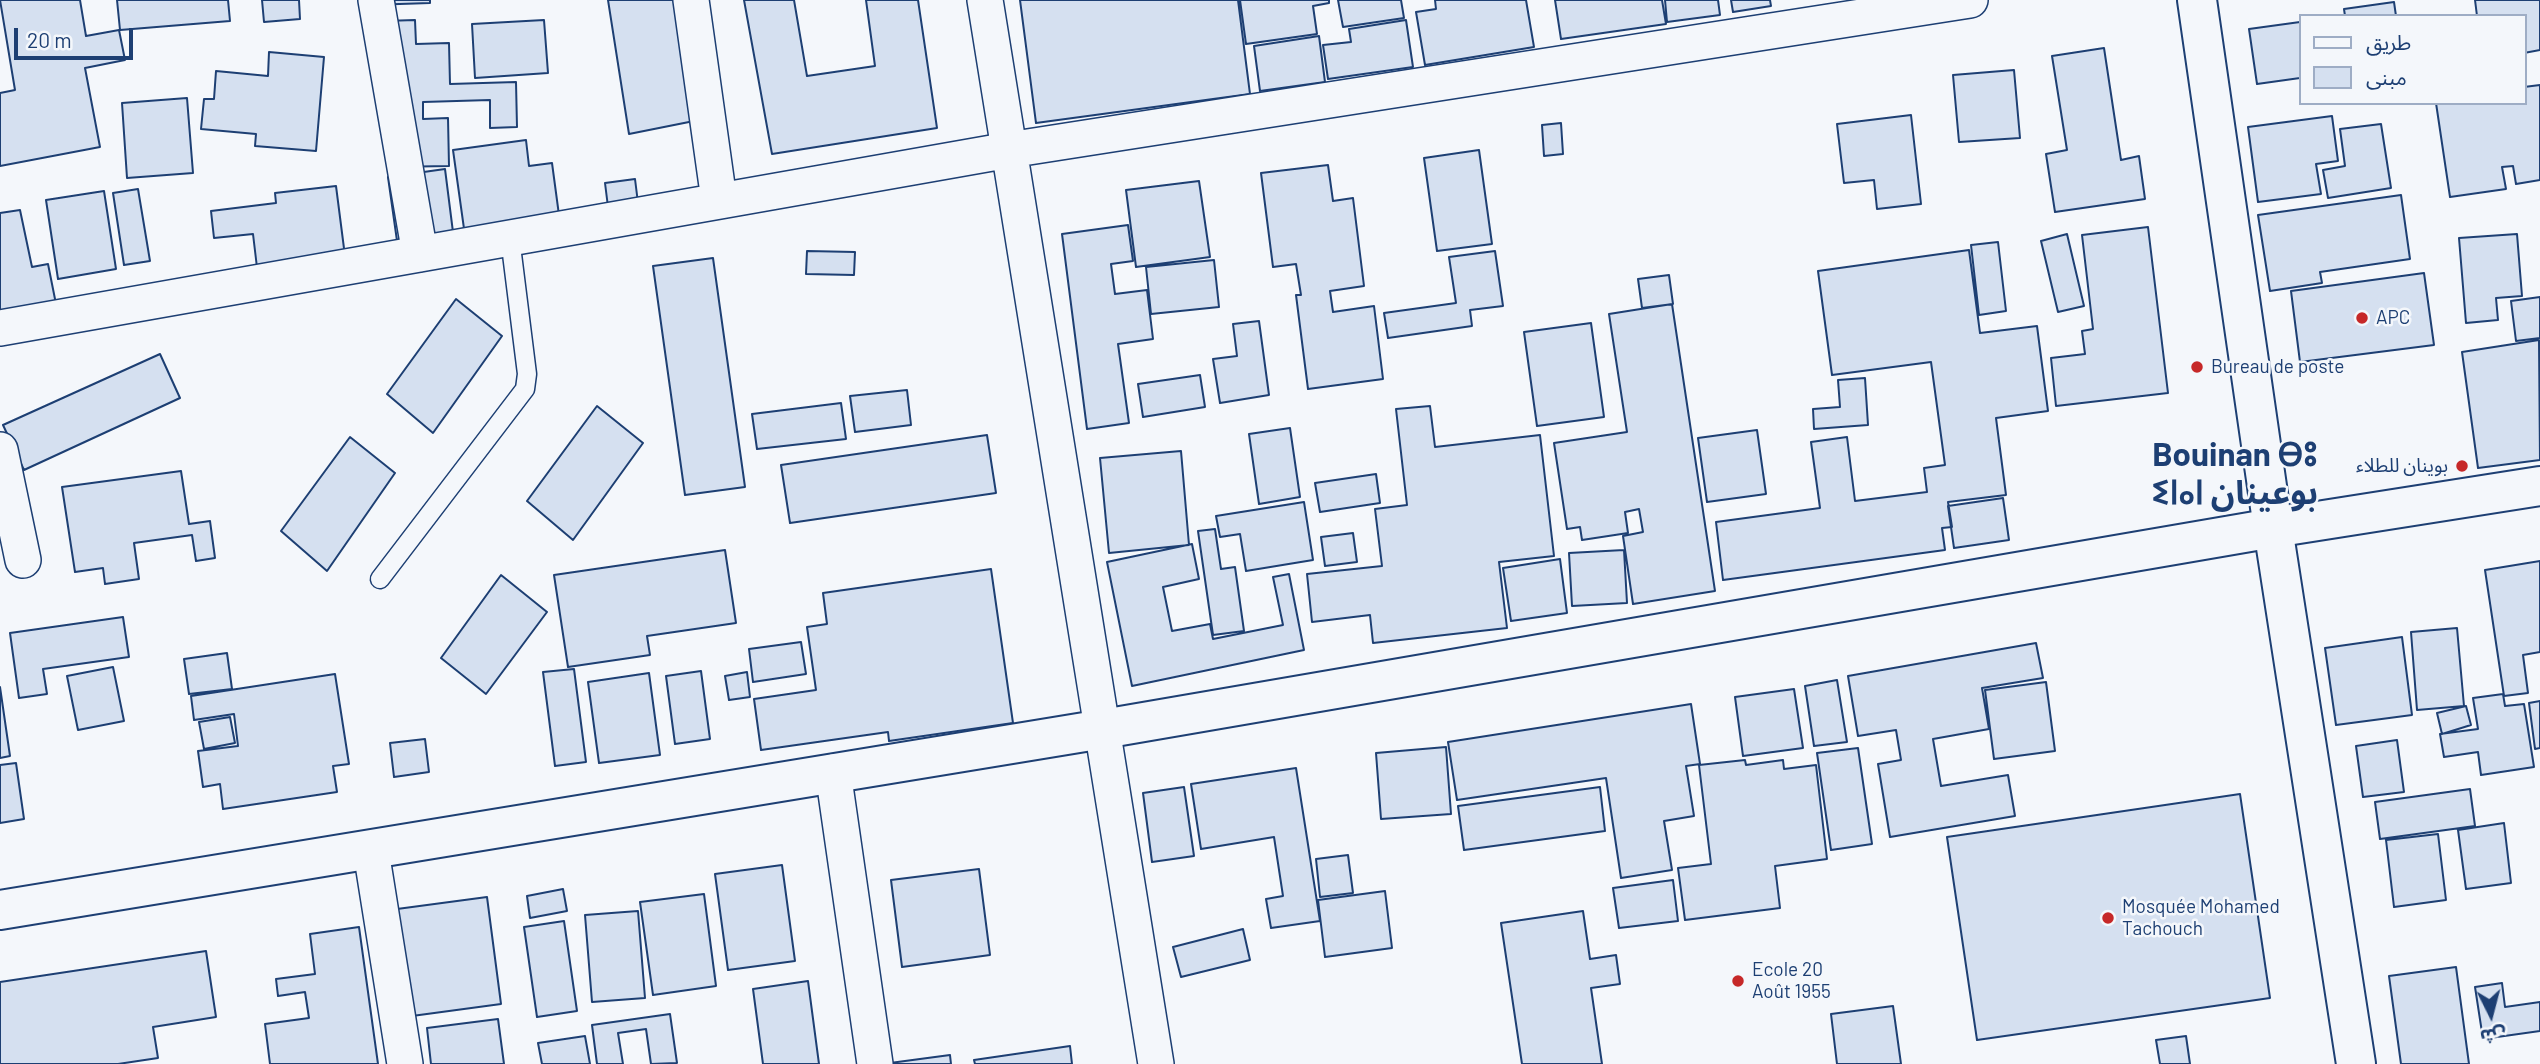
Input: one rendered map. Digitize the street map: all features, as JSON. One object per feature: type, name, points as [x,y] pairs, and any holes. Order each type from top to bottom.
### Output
[{"type":"main road","points":[[2197,0],[2273,528],[2356,1064]]},
{"type":"main road","points":[[0,910],[1103,729],[2273,528],[2540,486]]},
{"type":"street","points":[[376,0],[420,254]]},
{"type":"street","points":[[691,0],[719,200]]},
{"type":"street","points":[[985,0],[1156,1064]]},
{"type":"street","points":[[0,328],[1010,150],[1970,0]]},
{"type":"street","points":[[0,450],[23,560]]},
{"type":"street","points":[[833,772],[875,1064]]},
{"type":"street","points":[[371,851],[405,1064]]},
{"type":"lane","points":[[380,579],[525,389],[527,374],[510,238]]},
{"type":"building","points":[[0,0],[80,0],[86,36],[119,30],[125,60],[85,68],[100,147],[0,166],[0,93],[15,90]]},
{"type":"building","points":[[117,0],[228,0],[230,21],[120,30]]},
{"type":"building","points":[[262,0],[299,0],[300,19],[264,22]]},
{"type":"building","points":[[368,0],[430,0],[430,3],[369,5]]},
{"type":"building","points":[[608,0],[674,0],[694,121],[629,134]]},
{"type":"building","points":[[744,0],[794,0],[807,76],[875,66],[866,0],[918,0],[937,128],[772,154]]},
{"type":"building","points":[[1020,0],[1238,0],[1250,94],[1036,123]]},
{"type":"building","points":[[1240,0],[1329,0],[1329,3],[1313,6],[1317,34],[1246,44]]},
{"type":"building","points":[[1338,0],[1401,0],[1404,18],[1343,27]]},
{"type":"building","points":[[1435,0],[1526,0],[1534,47],[1425,65],[1416,12],[1436,9]]},
{"type":"building","points":[[1555,0],[1662,0],[1666,24],[1561,39]]},
{"type":"building","points":[[1665,0],[1718,0],[1720,15],[1667,22]]},
{"type":"building","points":[[1731,0],[1770,0],[1771,6],[1733,12]]},
{"type":"building","points":[[2475,0],[2540,0],[2540,50],[2526,53],[2526,14],[2477,14]]},
{"type":"building","points":[[2394,2],[2396,14],[2345,14],[2344,9]]},
{"type":"building","points":[[415,20],[416,44],[449,43],[450,84],[516,82],[517,127],[490,128],[490,100],[423,102],[423,119],[448,118],[449,166],[389,167],[385,21]]},
{"type":"building","points":[[544,20],[548,73],[475,78],[472,24]]},
{"type":"building","points":[[1406,20],[1413,67],[1328,79],[1323,45],[1351,42],[1349,29]]},
{"type":"building","points":[[2298,22],[2298,78],[2257,84],[2249,29]]},
{"type":"building","points":[[1319,36],[1325,82],[1260,91],[1254,46]]},
{"type":"building","points":[[2104,48],[2121,160],[2139,156],[2145,199],[2055,212],[2046,154],[2067,150],[2052,56]]},
{"type":"building","points":[[269,52],[324,57],[316,151],[255,146],[256,134],[201,129],[204,99],[214,99],[216,71],[268,76]]},
{"type":"building","points":[[2014,70],[2020,138],[1959,142],[1953,75]]},
{"type":"building","points":[[2540,85],[2540,180],[2516,184],[2513,166],[2502,167],[2506,189],[2450,197],[2436,105],[2526,105],[2526,87]]},
{"type":"building","points":[[187,98],[193,173],[127,178],[122,103]]},
{"type":"building","points":[[1911,115],[1921,204],[1877,209],[1874,180],[1844,183],[1837,124]]},
{"type":"building","points":[[2332,116],[2338,161],[2316,164],[2321,194],[2258,202],[2248,127]]},
{"type":"building","points":[[1561,123],[1563,154],[1544,156],[1542,125]]},
{"type":"building","points":[[2381,124],[2391,188],[2328,198],[2323,170],[2345,166],[2340,129]]},
{"type":"building","points":[[526,140],[529,166],[552,163],[561,230],[466,243],[453,150]]},
{"type":"building","points":[[1479,150],[1492,244],[1437,251],[1424,158]]},
{"type":"building","points":[[1328,165],[1333,201],[1353,198],[1364,286],[1330,291],[1333,312],[1374,306],[1383,379],[1308,389],[1296,295],[1301,295],[1296,264],[1273,267],[1261,173]]},
{"type":"building","points":[[445,169],[455,248],[399,255],[388,177]]},
{"type":"building","points":[[635,179],[639,211],[609,215],[605,183]]},
{"type":"building","points":[[1199,181],[1210,257],[1136,267],[1126,190]]},
{"type":"building","points":[[336,186],[346,264],[258,276],[253,234],[214,238],[211,211],[276,203],[275,193]]},
{"type":"building","points":[[138,189],[150,261],[124,265],[113,193]]},
{"type":"building","points":[[104,191],[116,269],[58,279],[46,200]]},
{"type":"building","points":[[2401,195],[2410,259],[2320,272],[2322,283],[2270,291],[2258,215]]},
{"type":"building","points":[[20,210],[32,267],[48,264],[56,304],[0,314],[0,213]]},
{"type":"building","points":[[1128,225],[1133,261],[1111,264],[1115,294],[1147,290],[1153,339],[1118,344],[1129,423],[1087,429],[1062,234]]},
{"type":"building","points":[[2148,227],[2168,393],[2056,406],[2051,358],[2085,354],[2082,331],[2093,329],[2082,235]]},
{"type":"building","points":[[2067,234],[2084,306],[2058,312],[2041,241]]},
{"type":"building","points":[[2517,234],[2522,296],[2496,298],[2498,320],[2466,323],[2459,238]]},
{"type":"building","points":[[1998,242],[2006,311],[1979,315],[1971,245]]},
{"type":"building","points":[[1969,250],[1980,333],[2037,326],[2048,411],[1996,418],[2006,495],[1948,502],[1952,527],[1942,528],[1945,550],[1723,580],[1716,522],[1820,508],[1811,442],[1847,437],[1855,501],[1927,492],[1924,468],[1945,465],[1931,362],[1832,375],[1818,271]]},
{"type":"building","points":[[807,251],[855,252],[854,275],[806,274]]},
{"type":"building","points":[[1495,251],[1503,306],[1470,310],[1472,326],[1388,338],[1384,313],[1456,303],[1449,257]]},
{"type":"building","points":[[713,258],[745,487],[685,495],[653,266]]},
{"type":"building","points":[[1214,260],[1219,307],[1151,314],[1146,267]]},
{"type":"building","name":"APC","points":[[2424,273],[2434,345],[2300,362],[2291,291]]},
{"type":"building","points":[[1669,275],[1673,304],[1642,308],[1638,279]]},
{"type":"building","points":[[2540,297],[2540,338],[2516,341],[2511,301]]},
{"type":"building","points":[[456,299],[502,336],[433,433],[387,394]]},
{"type":"building","points":[[1672,304],[1715,591],[1633,604],[1623,536],[1643,532],[1639,509],[1625,512],[1628,533],[1582,540],[1580,527],[1567,529],[1554,443],[1627,432],[1609,314]]},
{"type":"building","points":[[1259,321],[1269,395],[1220,403],[1213,359],[1237,356],[1233,324]]},
{"type":"building","points":[[1591,323],[1604,417],[1537,426],[1524,332]]},
{"type":"building","points":[[2539,340],[2540,460],[2478,468],[2462,352]]},
{"type":"building","points":[[160,354],[180,398],[24,470],[3,425]]},
{"type":"building","points":[[1200,375],[1205,407],[1143,417],[1138,384]]},
{"type":"building","points":[[1865,378],[1868,425],[1814,429],[1813,409],[1840,407],[1838,380]]},
{"type":"building","points":[[907,390],[911,425],[855,432],[850,396]]},
{"type":"building","points":[[841,403],[846,439],[757,449],[752,414]]},
{"type":"building","points":[[597,406],[643,443],[573,540],[527,501]]},
{"type":"building","points":[[1430,406],[1435,447],[1540,435],[1554,556],[1499,562],[1507,628],[1373,643],[1370,615],[1312,622],[1307,574],[1382,566],[1375,509],[1407,505],[1396,409]]},
{"type":"building","points":[[1290,428],[1300,497],[1259,504],[1249,434]]},
{"type":"building","points":[[1757,430],[1766,494],[1707,502],[1698,438]]},
{"type":"building","points":[[987,435],[996,493],[790,523],[781,465]]},
{"type":"building","points":[[350,437],[395,473],[327,571],[281,531]]},
{"type":"building","points":[[1181,451],[1189,545],[1109,553],[1100,458]]},
{"type":"building","points":[[181,471],[189,524],[210,521],[215,558],[196,561],[192,535],[134,543],[139,579],[105,584],[103,568],[75,572],[62,487]]},
{"type":"building","points":[[1376,474],[1380,503],[1320,512],[1315,483]]},
{"type":"building","points":[[2003,498],[2009,540],[1954,548],[1948,506]]},
{"type":"building","points":[[1304,502],[1313,560],[1246,571],[1240,534],[1220,537],[1216,516]]},
{"type":"building","points":[[1215,529],[1221,569],[1235,567],[1244,631],[1213,635],[1198,531]]},
{"type":"building","points":[[1353,533],[1357,562],[1325,566],[1321,537]]},
{"type":"building","points":[[1192,544],[1199,579],[1163,587],[1172,631],[1210,624],[1213,639],[1283,625],[1273,577],[1289,574],[1304,650],[1132,686],[1107,562]]},
{"type":"building","points":[[725,550],[736,623],[647,636],[650,655],[568,667],[554,575]]},
{"type":"building","points":[[1624,550],[1627,603],[1572,606],[1569,553]]},
{"type":"building","points":[[1560,559],[1567,613],[1511,621],[1503,568]]},
{"type":"building","points":[[2540,561],[2540,652],[2523,655],[2528,693],[2504,696],[2485,570]]},
{"type":"building","points":[[991,569],[1013,723],[889,741],[888,732],[761,750],[754,699],[816,690],[807,627],[827,624],[823,593]]},
{"type":"building","points":[[501,575],[547,612],[486,694],[441,658]]},
{"type":"building","points":[[123,617],[129,657],[43,669],[47,694],[19,698],[10,633]]},
{"type":"building","points":[[2457,628],[2464,706],[2417,710],[2411,632]]},
{"type":"building","points":[[2402,637],[2412,715],[2336,725],[2325,648]]},
{"type":"building","points":[[801,642],[806,674],[753,682],[749,649]]},
{"type":"building","points":[[2036,643],[2043,678],[1982,688],[1989,729],[1933,739],[1941,786],[2008,775],[2015,816],[1890,837],[1878,764],[1901,760],[1896,730],[1858,736],[1848,676]]},
{"type":"building","points":[[227,653],[232,689],[189,694],[184,659]]},
{"type":"building","points":[[113,667],[124,721],[78,730],[67,676]]},
{"type":"building","points":[[574,669],[586,762],[555,766],[543,672]]},
{"type":"building","points":[[701,671],[710,739],[675,744],[666,676]]},
{"type":"building","points":[[747,672],[750,697],[729,700],[725,676]]},
{"type":"building","points":[[649,673],[660,755],[599,763],[588,682]]},
{"type":"building","points":[[335,674],[349,764],[333,766],[337,792],[223,809],[220,784],[203,787],[198,751],[238,746],[234,714],[194,720],[191,696]]},
{"type":"building","points":[[1837,680],[1847,742],[1814,746],[1805,686]]},
{"type":"building","points":[[2046,682],[2055,751],[1994,759],[1985,690]]},
{"type":"building","points":[[0,687],[10,756],[0,758]]},
{"type":"building","points":[[1794,689],[1803,748],[1743,756],[1735,697]]},
{"type":"building","points":[[2503,694],[2505,706],[2524,704],[2534,767],[2481,775],[2478,752],[2444,757],[2440,734],[2478,729],[2473,698]]},
{"type":"building","points":[[2540,701],[2540,748],[2535,749],[2529,703]]},
{"type":"building","points":[[1691,704],[1700,764],[1686,766],[1694,816],[1664,821],[1672,870],[1621,878],[1606,778],[1457,800],[1448,742]]},
{"type":"building","points":[[2466,706],[2471,725],[2442,734],[2437,713]]},
{"type":"building","points":[[230,717],[235,743],[204,749],[199,722]]},
{"type":"building","points":[[425,739],[429,772],[394,777],[390,743]]},
{"type":"building","points":[[2397,740],[2404,792],[2363,797],[2356,746]]},
{"type":"building","points":[[1446,747],[1451,814],[1381,819],[1376,753]]},
{"type":"building","points":[[1858,748],[1872,844],[1831,850],[1817,753]]},
{"type":"building","points":[[1745,760],[1746,765],[1783,760],[1784,769],[1816,765],[1827,859],[1775,866],[1780,908],[1685,920],[1678,868],[1711,864],[1699,765]]},
{"type":"building","points":[[16,763],[24,819],[0,823],[0,765]]},
{"type":"building","points":[[1296,768],[1320,921],[1271,928],[1266,899],[1283,896],[1274,837],[1201,849],[1191,784]]},
{"type":"building","points":[[1184,787],[1194,856],[1152,862],[1143,793]]},
{"type":"building","points":[[1600,787],[1605,831],[1464,850],[1458,806]]},
{"type":"building","points":[[2470,789],[2475,826],[2380,839],[2375,802]]},
{"type":"building","name":"Mosquée Mohamed Tachouch","points":[[2240,794],[2270,998],[1977,1040],[1947,837]]},
{"type":"building","points":[[2504,823],[2511,883],[2466,889],[2458,830]]},
{"type":"building","points":[[2438,834],[2446,900],[2394,907],[2386,840]]},
{"type":"building","points":[[1348,855],[1353,893],[1320,897],[1316,859]]},
{"type":"building","points":[[782,865],[795,961],[728,970],[715,874]]},
{"type":"building","points":[[979,869],[990,955],[902,967],[891,880]]},
{"type":"building","points":[[1673,880],[1678,921],[1619,928],[1613,888]]},
{"type":"building","points":[[563,889],[567,911],[530,918],[527,896]]},
{"type":"building","points":[[1385,891],[1392,948],[1325,957],[1318,900]]},
{"type":"building","points":[[704,894],[716,986],[653,995],[640,902]]},
{"type":"building","points":[[487,897],[501,1004],[412,1016],[397,909]]},
{"type":"building","points":[[638,911],[645,998],[592,1002],[585,915]]},
{"type":"building","points":[[1583,911],[1590,959],[1616,955],[1620,984],[1591,988],[1602,1064],[1522,1064],[1501,923]]},
{"type":"building","points":[[564,921],[577,1011],[537,1017],[524,927]]},
{"type":"building","points":[[359,927],[378,1064],[270,1064],[265,1024],[309,1018],[305,992],[278,996],[276,979],[315,974],[310,934]]},
{"type":"building","points":[[1243,929],[1250,960],[1181,977],[1173,947]]},
{"type":"building","points":[[206,951],[216,1017],[153,1027],[158,1058],[118,1064],[0,1064],[0,982]]},
{"type":"building","points":[[2456,967],[2469,1064],[2401,1064],[2389,976]]},
{"type":"building","points":[[808,981],[819,1064],[763,1064],[753,989]]},
{"type":"building","points":[[2502,983],[2505,1007],[2540,1002],[2540,1031],[2483,1039],[2475,987]]},
{"type":"building","points":[[1893,1006],[1901,1064],[1837,1064],[1831,1014]]},
{"type":"building","points":[[670,1014],[677,1063],[651,1064],[646,1029],[618,1033],[623,1064],[597,1064],[592,1025]]},
{"type":"building","points":[[498,1019],[504,1064],[431,1064],[427,1028]]},
{"type":"building","points":[[585,1036],[590,1064],[542,1064],[538,1043]]},
{"type":"building","points":[[2186,1036],[2190,1064],[2160,1064],[2156,1040]]},
{"type":"building","points":[[1070,1046],[1072,1064],[975,1064],[974,1060]]},
{"type":"building","points":[[950,1055],[951,1064],[890,1064],[890,1063]]},
{"type":"place","name":"APC","points":[[2362,318]]},
{"type":"place","name":"Bureau de poste","points":[[2197,367]]},
{"type":"place","name":"بوينان للطلاء","points":[[2462,466]]},
{"type":"place","name":"Mosquée Mohamed Tachouch","points":[[2108,918]]},
{"type":"place","name":"Ecole 20 Août 1955","points":[[1738,981]]},
{"type":"district","name":"Bouinan ⴱⵓ ⵉⵏⴰⵏ بوعينان","points":[[2235,474]]}]
